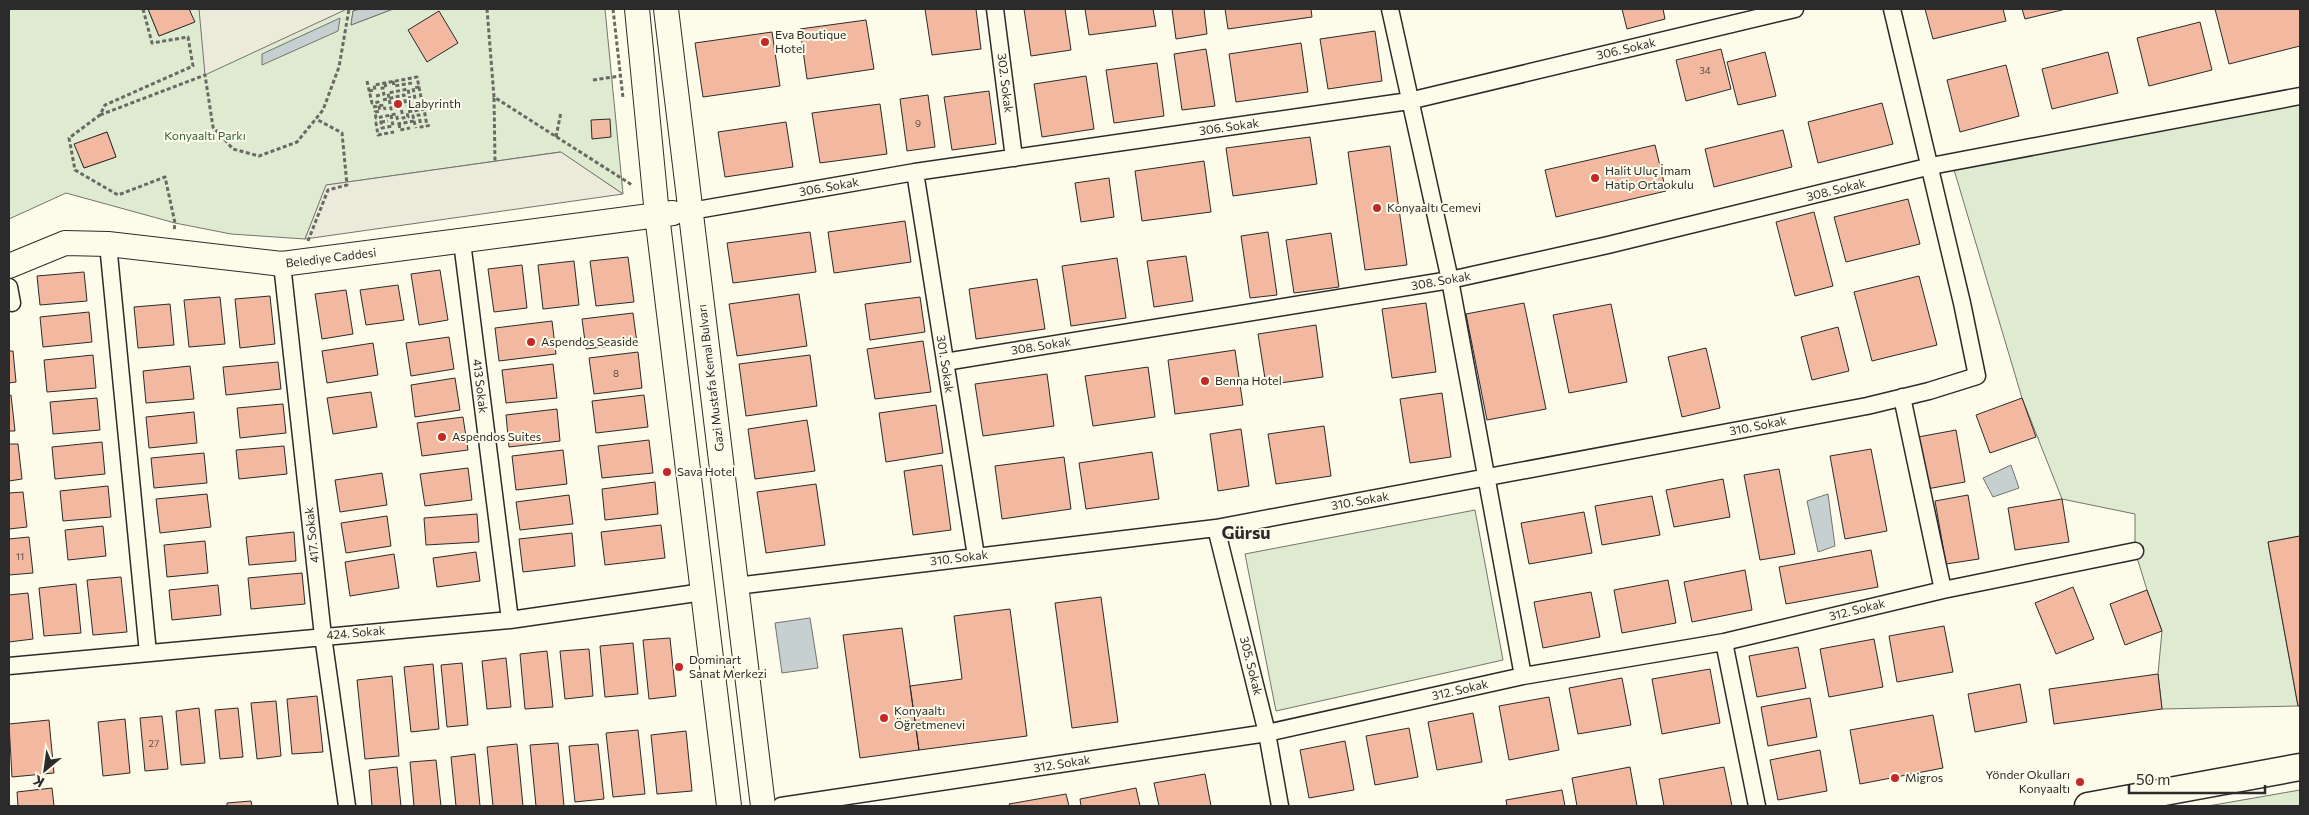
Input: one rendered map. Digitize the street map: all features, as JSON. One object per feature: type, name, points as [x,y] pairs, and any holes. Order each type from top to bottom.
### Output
[{"type":"main road","points":[[670,9],[637,12],[657,215],[730,806]]},
{"type":"main road","name":"Gazi Mustafa Kemal Bulvarı","points":[[670,9],[691,211],[763,806]]},
{"type":"main road","name":"306. Sokak","points":[[657,215],[691,211]]},
{"type":"main road","name":"Belediye Caddesi","points":[[9,266],[66,243],[108,244],[291,263],[657,215]]},
{"type":"main road","points":[[2088,806],[2300,766]]},
{"type":"street","name":"302. Sokak","points":[[995,9],[1014,158]]},
{"type":"street","points":[[1390,9],[1450,280],[1523,676]]},
{"type":"street","name":"306. Sokak","points":[[691,211],[915,172],[1409,101],[1796,9]]},
{"type":"street","points":[[1892,9],[1931,166]]},
{"type":"street","name":"308. Sokak","points":[[945,362],[1450,280],[1608,245],[1931,166],[2300,96]]},
{"type":"street","name":"310. Sokak","points":[[736,586],[1216,528],[1486,478],[1902,397],[1977,376],[1931,166]]},
{"type":"street","name":"301. Sokak","points":[[915,172],[976,556]]},
{"type":"street","name":"413 Sokak","points":[[462,242],[510,620]]},
{"type":"street","points":[[108,244],[148,653]]},
{"type":"street","name":"417. Sokak","points":[[291,263],[324,636],[347,806]]},
{"type":"street","points":[[9,286],[12,303]]},
{"type":"street","points":[[1902,397],[1943,590]]},
{"type":"street","name":"305. Sokak","points":[[1216,528],[1267,733],[1280,806]]},
{"type":"street","name":"312. Sokak","points":[[781,806],[1267,733],[1523,676],[1724,642],[1943,590],[2135,551]]},
{"type":"street","name":"424. Sokak","points":[[9,666],[510,620],[703,592]]},
{"type":"street","points":[[1724,642],[1757,806]]},
{"type":"path","points":[[100,115],[105,105],[193,66],[188,37],[152,43],[143,9]]},
{"type":"path","points":[[171,251],[174,223],[165,177],[118,195],[75,170],[69,138],[100,115],[205,75],[213,127],[233,149],[258,156],[297,142],[323,110],[339,67],[349,9]]},
{"type":"path","points":[[487,9],[494,97],[495,162]]},
{"type":"path","points":[[594,80],[620,76]]},
{"type":"path","points":[[369,91],[375,90],[374,85],[417,77],[422,103]]},
{"type":"path","points":[[368,81],[372,103],[378,102],[379,106],[380,111],[375,112],[376,118],[396,114],[400,130],[410,128]]},
{"type":"path","points":[[393,81],[394,86],[412,83]]},
{"type":"path","points":[[376,96],[384,94],[385,83]]},
{"type":"path","points":[[419,87],[413,88],[416,104],[411,105],[408,89],[388,93],[391,109],[395,108],[394,103],[400,102],[403,118],[408,117],[408,112],[424,109],[427,126]]},
{"type":"path","points":[[382,100],[404,96],[406,106]]},
{"type":"path","points":[[494,97],[632,184]]},
{"type":"path","points":[[373,107],[384,105],[385,110]]},
{"type":"path","points":[[556,137],[561,112]]},
{"type":"path","points":[[381,122],[382,128],[393,126],[391,115]]},
{"type":"path","points":[[416,128],[413,116],[419,115],[421,127],[432,125]]},
{"type":"path","points":[[291,263],[328,190],[347,186],[342,133],[316,119]]},
{"type":"path","points":[[388,121],[376,123],[378,135],[394,132]]},
{"type":"path","points":[[398,124],[414,121]]},
{"type":"green space","name":"Konyaaltı Parkı","points":[[9,9],[148,9],[159,36],[194,22],[189,9],[360,9],[353,11],[351,25],[393,9],[605,9],[623,194],[560,152],[327,185],[305,239],[231,234],[175,223],[66,193],[9,219]],"holes":[[[107,132],[116,157],[84,168],[75,144]]]},
{"type":"green space","points":[[2300,96],[2300,536],[2268,542],[2298,706],[2162,709],[2158,674],[2162,631],[2135,551],[2135,514],[2062,499],[2022,398],[1952,163]]},
{"type":"green space","points":[[1475,510],[1503,660],[1276,711],[1245,554]]},
{"type":"green space","points":[[2300,790],[2300,805],[2296,806],[2208,806]]},
{"type":"shaded area","points":[[199,9],[347,9],[205,75]]},
{"type":"shaded area","points":[[360,9],[393,9],[351,25],[353,11]]},
{"type":"shaded area","points":[[340,18],[338,31],[262,65],[262,54]]},
{"type":"shaded area","points":[[561,152],[623,194],[305,239],[326,185]]},
{"type":"shaded area","points":[[2011,465],[2019,488],[1993,497],[1983,478]]},
{"type":"shaded area","points":[[1828,494],[1835,546],[1818,552],[1807,501]]},
{"type":"shaded area","points":[[810,618],[818,668],[782,673],[775,623]]},
{"type":"building","points":[[148,9],[189,9],[195,22],[159,36]]},
{"type":"building","points":[[925,9],[976,9],[981,49],[932,55]]},
{"type":"building","points":[[1024,9],[1065,9],[1071,50],[1031,56]]},
{"type":"building","points":[[1085,9],[1153,9],[1156,26],[1089,35]]},
{"type":"building","points":[[1172,9],[1204,9],[1207,34],[1176,39]]},
{"type":"building","points":[[1225,9],[1311,9],[1312,17],[1228,29]]},
{"type":"building","points":[[1622,9],[1663,9],[1665,19],[1627,29]]},
{"type":"building","points":[[1925,9],[2003,9],[2006,21],[1933,39]]},
{"type":"building","points":[[2022,9],[2066,9],[2025,19]]},
{"type":"building","points":[[2215,9],[2300,9],[2300,46],[2229,64]]},
{"type":"building","points":[[439,11],[458,43],[427,62],[408,30]]},
{"type":"building","points":[[866,20],[874,69],[807,79],[800,29]]},
{"type":"building","points":[[2200,22],[2212,70],[2149,86],[2137,38]]},
{"type":"building","points":[[1375,31],[1382,81],[1328,89],[1320,39]]},
{"type":"building","points":[[772,32],[780,86],[703,97],[695,43]]},
{"type":"building","points":[[1301,43],[1308,92],[1236,102],[1229,54]]},
{"type":"building","points":[[1206,49],[1215,106],[1182,110],[1174,54]]},
{"type":"building","points":[[1721,49],[1731,89],[1686,101],[1676,60]]},
{"type":"building","points":[[1765,52],[1776,96],[1738,105],[1727,62]]},
{"type":"building","points":[[2108,52],[2118,93],[2052,109],[2042,69]]},
{"type":"building","points":[[1157,63],[1164,116],[1114,123],[1106,70]]},
{"type":"building","points":[[2006,65],[2019,116],[1960,132],[1947,80]]},
{"type":"building","points":[[1086,76],[1094,129],[1042,137],[1034,84]]},
{"type":"building","points":[[989,91],[996,144],[952,150],[944,97]]},
{"type":"building","points":[[928,95],[935,147],[907,151],[900,99]]},
{"type":"building","points":[[1882,103],[1893,144],[1818,163],[1808,122]]},
{"type":"building","points":[[880,104],[887,154],[820,163],[812,113]]},
{"type":"building","points":[[610,119],[611,137],[592,139],[591,120]]},
{"type":"building","points":[[786,122],[793,167],[725,177],[718,132]]},
{"type":"building","points":[[1783,130],[1792,167],[1714,187],[1705,149]]},
{"type":"building","points":[[107,132],[116,157],[84,168],[74,144]]},
{"type":"building","points":[[1310,137],[1317,184],[1233,196],[1226,148]]},
{"type":"building","points":[[1655,145],[1666,191],[1556,217],[1545,170]]},
{"type":"building","name":"Konyaaltı Cemevi","points":[[1390,146],[1407,265],[1365,270],[1348,152]]},
{"type":"building","points":[[1204,161],[1211,212],[1142,221],[1135,171]]},
{"type":"building","points":[[1109,178],[1114,217],[1081,222],[1075,183]]},
{"type":"building","points":[[1908,199],[1920,244],[1846,262],[1834,217]]},
{"type":"building","points":[[1814,212],[1833,286],[1795,296],[1776,222]]},
{"type":"building","points":[[905,221],[911,262],[834,273],[828,232]]},
{"type":"building","points":[[810,232],[816,272],[733,283],[727,243]]},
{"type":"building","points":[[1268,232],[1277,295],[1250,298],[1241,236]]},
{"type":"building","points":[[1331,233],[1339,287],[1294,293],[1286,240]]},
{"type":"building","points":[[1186,256],[1193,301],[1154,307],[1147,261]]},
{"type":"building","points":[[628,257],[634,302],[596,306],[590,261]]},
{"type":"building","points":[[1117,258],[1126,318],[1071,326],[1062,266]]},
{"type":"building","points":[[574,261],[579,305],[543,309],[538,265]]},
{"type":"building","points":[[522,265],[527,308],[494,312],[488,269]]},
{"type":"building","points":[[440,270],[448,320],[419,325],[411,274]]},
{"type":"building","points":[[84,272],[87,301],[40,305],[37,276]]},
{"type":"building","points":[[1919,276],[1937,345],[1872,361],[1854,292]]},
{"type":"building","points":[[1037,279],[1045,329],[976,339],[969,289]]},
{"type":"building","points":[[398,285],[404,320],[366,325],[360,290]]},
{"type":"building","points":[[346,290],[353,334],[322,339],[315,294]]},
{"type":"building","points":[[799,294],[807,346],[737,356],[729,304]]},
{"type":"building","points":[[270,296],[275,344],[240,348],[235,299]]},
{"type":"building","points":[[220,297],[225,344],[189,347],[184,300]]},
{"type":"building","points":[[920,297],[925,332],[870,340],[865,304]]},
{"type":"building","points":[[1426,303],[1436,372],[1392,378],[1382,309]]},
{"type":"building","points":[[1524,303],[1546,409],[1487,420],[1466,314]]},
{"type":"building","points":[[170,304],[174,345],[138,348],[134,307]]},
{"type":"building","points":[[1611,304],[1627,382],[1569,393],[1553,315]]},
{"type":"building","points":[[89,312],[92,342],[43,347],[40,317]]},
{"type":"building","points":[[633,313],[637,343],[586,349],[582,319]]},
{"type":"building","points":[[552,321],[556,354],[499,361],[495,328]]},
{"type":"building","points":[[1316,325],[1323,377],[1266,385],[1258,334]]},
{"type":"building","points":[[1838,327],[1849,371],[1812,380],[1801,337]]},
{"type":"building","points":[[449,337],[454,369],[411,376],[406,343]]},
{"type":"building","points":[[923,341],[931,392],[875,399],[867,349]]},
{"type":"building","points":[[373,343],[378,375],[327,383],[322,351]]},
{"type":"building","points":[[1706,348],[1720,408],[1682,417],[1668,357]]},
{"type":"building","points":[[1235,350],[1243,405],[1175,414],[1168,360]]},
{"type":"building","points":[[9,351],[13,351],[16,382],[9,383]]},
{"type":"building","points":[[638,352],[642,388],[594,394],[589,358]]},
{"type":"building","points":[[93,355],[96,388],[47,392],[44,360]]},
{"type":"building","points":[[810,355],[817,406],[746,416],[739,364]]},
{"type":"building","points":[[278,362],[281,389],[226,395],[223,367]]},
{"type":"building","points":[[553,364],[557,398],[506,403],[502,370]]},
{"type":"building","points":[[190,366],[194,399],[146,403],[143,371]]},
{"type":"building","points":[[1148,367],[1155,417],[1093,426],[1085,376]]},
{"type":"building","points":[[1047,374],[1054,426],[983,436],[975,384]]},
{"type":"building","points":[[455,378],[460,410],[415,417],[411,385]]},
{"type":"building","points":[[371,392],[377,427],[333,434],[327,398]]},
{"type":"building","points":[[1442,393],[1451,457],[1410,463],[1400,399]]},
{"type":"building","points":[[11,395],[15,431],[9,431],[9,396]]},
{"type":"building","points":[[644,395],[648,427],[596,433],[592,401]]},
{"type":"building","points":[[97,398],[100,430],[53,434],[50,402]]},
{"type":"building","points":[[2022,398],[2036,437],[1990,453],[1976,415]]},
{"type":"building","points":[[283,404],[286,433],[240,438],[237,408]]},
{"type":"building","points":[[936,405],[943,453],[886,462],[879,413]]},
{"type":"building","points":[[557,409],[560,441],[509,447],[506,415]]},
{"type":"building","points":[[194,412],[197,443],[149,448],[146,417]]},
{"type":"building","name":"Aspendos Suites","points":[[463,417],[468,450],[422,456],[417,423]]},
{"type":"building","points":[[807,420],[815,471],[755,479],[748,429]]},
{"type":"building","points":[[1324,426],[1331,476],[1276,484],[1268,434]]},
{"type":"building","points":[[1241,429],[1249,486],[1218,491],[1210,434]]},
{"type":"building","points":[[1956,430],[1965,482],[1927,489],[1918,437]]},
{"type":"building","points":[[649,440],[653,473],[602,478],[598,446]]},
{"type":"building","points":[[102,442],[105,474],[55,479],[52,447]]},
{"type":"building","points":[[9,444],[18,444],[22,479],[9,481]]},
{"type":"building","points":[[284,446],[287,474],[239,479],[236,450]]},
{"type":"building","points":[[1871,449],[1887,531],[1845,539],[1830,456]]},
{"type":"building","points":[[563,450],[567,484],[516,490],[512,456]]},
{"type":"building","points":[[1152,452],[1159,499],[1086,509],[1079,463]]},
{"type":"building","points":[[204,453],[207,483],[154,488],[151,458]]},
{"type":"building","points":[[1064,457],[1071,509],[1002,519],[995,466]]},
{"type":"building","points":[[942,465],[951,530],[913,535],[904,471]]},
{"type":"building","points":[[468,468],[472,500],[425,506],[420,474]]},
{"type":"building","points":[[1779,469],[1795,554],[1760,560],[1744,475]]},
{"type":"building","points":[[382,473],[387,505],[340,512],[335,480]]},
{"type":"building","points":[[1723,479],[1730,517],[1674,527],[1666,490]]},
{"type":"building","points":[[655,482],[658,514],[605,520],[602,489]]},
{"type":"building","points":[[816,484],[825,545],[766,553],[757,492]]},
{"type":"building","points":[[108,486],[111,517],[63,521],[60,491]]},
{"type":"building","points":[[23,492],[27,527],[9,529],[9,493]]},
{"type":"building","points":[[207,494],[211,527],[160,533],[156,499]]},
{"type":"building","points":[[569,495],[573,524],[520,530],[516,502]]},
{"type":"building","points":[[1968,495],[1979,559],[1946,564],[1935,501]]},
{"type":"building","points":[[1652,496],[1660,535],[1602,545],[1595,506]]},
{"type":"building","points":[[2062,499],[2069,542],[2015,550],[2008,508]]},
{"type":"building","points":[[1584,512],[1592,553],[1529,564],[1521,523]]},
{"type":"building","points":[[477,514],[479,542],[426,545],[424,518]]},
{"type":"building","points":[[387,516],[391,546],[346,553],[341,523]]},
{"type":"building","points":[[661,525],[665,558],[605,565],[601,532]]},
{"type":"building","points":[[103,526],[106,556],[68,560],[65,530]]},
{"type":"building","points":[[294,532],[296,561],[249,565],[246,537]]},
{"type":"building","points":[[572,533],[575,566],[523,572],[519,539]]},
{"type":"building","points":[[2300,536],[2300,706],[2298,706],[2268,542]]},
{"type":"building","points":[[29,537],[33,573],[9,575],[9,539]]},
{"type":"building","points":[[205,541],[208,573],[167,577],[164,545]]},
{"type":"building","points":[[1871,550],[1878,587],[1786,604],[1779,567]]},
{"type":"building","points":[[476,552],[480,581],[437,587],[433,558]]},
{"type":"building","points":[[394,554],[399,588],[350,596],[345,562]]},
{"type":"building","points":[[1745,570],[1752,610],[1692,622],[1684,582]]},
{"type":"building","points":[[302,573],[305,604],[251,609],[248,578]]},
{"type":"building","points":[[121,577],[127,632],[93,635],[87,580]]},
{"type":"building","points":[[1668,580],[1676,623],[1622,633],[1614,590]]},
{"type":"building","points":[[76,584],[81,633],[44,636],[39,588]]},
{"type":"building","points":[[218,585],[221,615],[172,620],[169,590]]},
{"type":"building","points":[[2073,587],[2094,639],[2056,654],[2035,603]]},
{"type":"building","points":[[2147,590],[2162,631],[2125,645],[2110,604]]},
{"type":"building","points":[[1591,592],[1600,637],[1543,648],[1534,602]]},
{"type":"building","points":[[28,593],[33,639],[9,642],[9,595]]},
{"type":"building","points":[[1101,597],[1118,722],[1072,728],[1055,603]]},
{"type":"building","points":[[1010,609],[1027,736],[919,750],[910,686],[962,679],[954,616]]},
{"type":"building","points":[[1944,626],[1953,672],[1897,682],[1889,636]]},
{"type":"building","name":"Konyaaltı Öğretmenevi","points":[[902,628],[919,750],[860,758],[843,635]]},
{"type":"building","points":[[670,638],[676,696],[649,699],[643,640]]},
{"type":"building","points":[[1874,639],[1883,687],[1829,697],[1820,649]]},
{"type":"building","points":[[633,643],[638,694],[605,697],[600,646]]},
{"type":"building","points":[[1798,647],[1806,688],[1757,697],[1749,656]]},
{"type":"building","points":[[589,649],[593,696],[565,699],[560,651]]},
{"type":"building","points":[[547,651],[553,707],[525,709],[520,654]]},
{"type":"building","points":[[506,658],[511,707],[487,709],[482,661]]},
{"type":"building","points":[[462,663],[468,725],[447,727],[441,665]]},
{"type":"building","points":[[433,664],[439,729],[411,732],[404,667]]},
{"type":"building","points":[[1710,669],[1720,723],[1662,734],[1652,679]]},
{"type":"building","points":[[2158,674],[2162,709],[2054,724],[2049,689]]},
{"type":"building","points":[[392,676],[399,756],[365,759],[357,680]]},
{"type":"building","points":[[1622,678],[1631,725],[1578,734],[1569,688]]},
{"type":"building","points":[[2020,684],[2027,722],[1975,732],[1968,694]]},
{"type":"building","points":[[317,696],[323,752],[292,754],[287,699]]},
{"type":"building","points":[[1549,697],[1559,750],[1509,760],[1499,706]]},
{"type":"building","points":[[1810,698],[1817,737],[1768,746],[1761,707]]},
{"type":"building","points":[[276,701],[281,756],[257,759],[251,703]]},
{"type":"building","points":[[199,708],[205,763],[181,765],[176,711]]},
{"type":"building","points":[[238,708],[243,757],[220,759],[215,710]]},
{"type":"building","points":[[1473,713],[1482,762],[1437,770],[1428,722]]},
{"type":"building","points":[[1933,715],[1943,768],[1860,784],[1850,730]]},
{"type":"building","points":[[162,716],[168,769],[145,771],[140,718]]},
{"type":"building","points":[[125,719],[130,773],[103,776],[98,722]]},
{"type":"building","points":[[49,720],[54,773],[12,777],[9,724]]},
{"type":"building","points":[[1409,728],[1418,777],[1375,785],[1366,736]]},
{"type":"building","points":[[638,730],[645,794],[613,797],[606,733]]},
{"type":"building","points":[[686,731],[692,791],[657,794],[651,735]]},
{"type":"building","points":[[1345,741],[1354,790],[1309,798],[1300,750]]},
{"type":"building","points":[[558,743],[564,806],[536,806],[530,745]]},
{"type":"building","points":[[517,744],[523,806],[493,806],[487,747]]},
{"type":"building","points":[[598,744],[604,799],[575,802],[569,746]]},
{"type":"building","points":[[1820,750],[1827,791],[1778,800],[1770,760]]},
{"type":"building","points":[[475,754],[480,806],[456,806],[451,757]]},
{"type":"building","points":[[436,760],[441,806],[414,806],[410,762]]},
{"type":"building","points":[[397,767],[401,806],[372,806],[369,770]]},
{"type":"building","points":[[1630,767],[1637,806],[1577,806],[1572,778]]},
{"type":"building","points":[[1724,767],[1732,806],[1664,806],[1659,779]]},
{"type":"building","points":[[1205,774],[1211,806],[1159,806],[1154,783]]},
{"type":"building","points":[[52,788],[54,806],[18,806],[17,792]]},
{"type":"building","points":[[1136,788],[1140,806],[1081,806],[1080,799]]},
{"type":"building","points":[[1562,790],[1565,806],[1507,806],[1506,800]]},
{"type":"building","points":[[1066,794],[1069,806],[1010,806],[1009,804]]},
{"type":"building","points":[[251,801],[252,806],[227,806],[227,803]]},
{"type":"place","name":"Eva Boutique Hotel","points":[[765,42]]},
{"type":"place","name":"Labyrinth","points":[[398,104]]},
{"type":"place","name":"Halit Uluç İmam Hatip Ortaokulu","points":[[1595,178]]},
{"type":"place","name":"Konyaaltı Cemevi","points":[[1377,208]]},
{"type":"place","name":"Aspendos Seaside","points":[[531,342]]},
{"type":"place","name":"Benna Hotel","points":[[1205,381]]},
{"type":"place","name":"Aspendos Suites","points":[[442,437]]},
{"type":"place","name":"Sava Hotel","points":[[667,472]]},
{"type":"place","name":"Dominart Sanat Merkezi","points":[[679,667]]},
{"type":"place","name":"Konyaaltı Öğretmenevi","points":[[884,718]]},
{"type":"place","name":"Migros","points":[[1895,778]]},
{"type":"place","name":"Yönder Okulları Konyaaltı","points":[[2080,782]]},
{"type":"district","name":"Gürsu","points":[[1246,533]]}]
